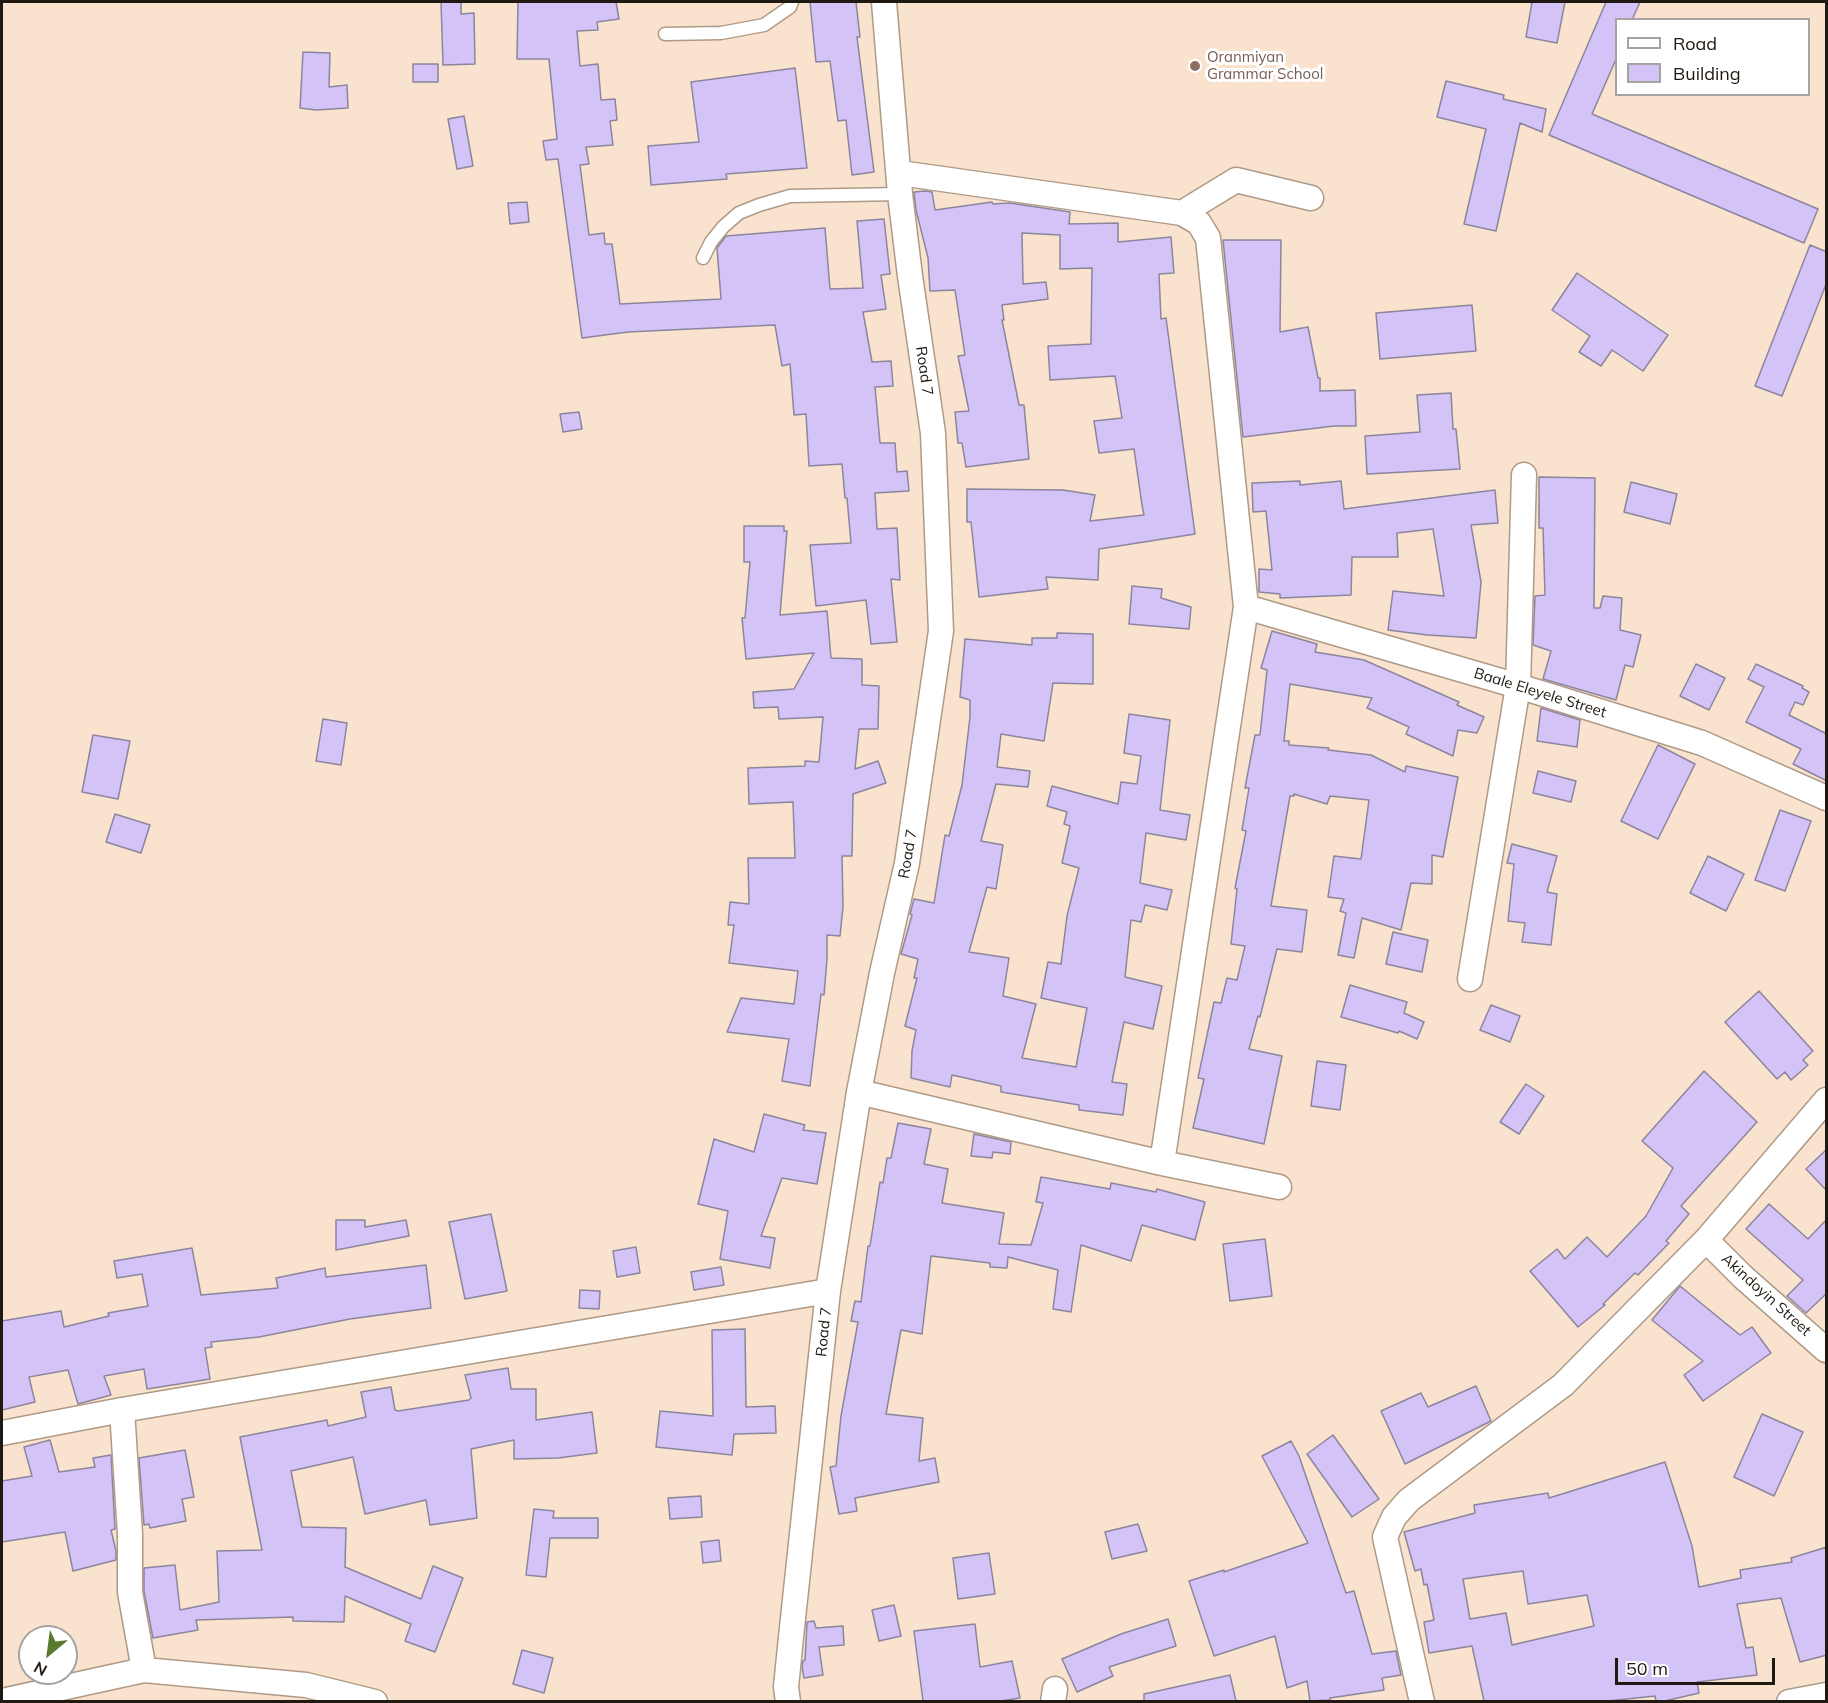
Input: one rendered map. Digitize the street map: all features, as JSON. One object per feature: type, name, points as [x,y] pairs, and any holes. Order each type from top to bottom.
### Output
[{"type":"street","name":"Road 7","points":[[788,1701],[786,1687],[790,1637],[828,1291],[859,1092],[882,973],[907,863],[941,631],[933,433],[910,276],[884,2]]},
{"type":"street","points":[[1182,213],[1236,180],[1311,198]]},
{"type":"street","points":[[900,184],[1182,213],[1198,223],[1209,238],[1246,607],[1162,1162]]},
{"type":"street","points":[[1470,978],[1518,686],[1524,475]]},
{"type":"street","name":"Baale Eleyele Street","points":[[1246,607],[1518,686],[1702,743],[1827,798]]},
{"type":"street","points":[[859,1092],[1162,1162],[1280,1186]]},
{"type":"street","points":[[1422,1701],[1385,1537],[1394,1517],[1409,1500],[1563,1384],[1706,1240],[1827,1100]]},
{"type":"street","name":"Akindoyin Street","points":[[1706,1240],[1743,1277],[1827,1350]]},
{"type":"street","points":[[2,1433],[122,1410],[828,1291]]},
{"type":"street","points":[[122,1410],[130,1534],[130,1592],[144,1670]]},
{"type":"street","points":[[2,1701],[144,1670],[306,1685],[359,1700]]},
{"type":"street","points":[[1789,1701],[1827,1695]]},
{"type":"lane","points":[[665,34],[721,33],[764,25],[790,7],[792,2]]},
{"type":"lane","points":[[703,258],[711,242],[723,227],[739,213],[759,205],[790,196],[900,184]]},
{"type":"building","points":[[441,2],[461,2],[461,14],[474,13],[475,64],[443,65]]},
{"type":"building","points":[[518,2],[616,2],[619,19],[597,22],[598,30],[577,31],[580,66],[598,64],[601,100],[615,99],[617,120],[610,121],[613,145],[586,147],[589,164],[580,165],[589,235],[604,233],[605,244],[612,244],[620,304],[721,299],[717,248],[726,236],[825,228],[830,289],[863,288],[857,221],[884,219],[890,274],[881,275],[886,309],[863,312],[872,362],[891,361],[893,386],[875,387],[880,443],[895,443],[897,472],[907,471],[909,491],[875,493],[877,529],[897,528],[900,580],[891,579],[897,642],[871,644],[866,600],[816,606],[810,545],[851,543],[847,498],[845,498],[842,464],[809,466],[806,414],[794,415],[790,364],[782,366],[775,325],[628,332],[582,338],[558,159],[546,160],[543,141],[557,139],[549,59],[517,59]]},
{"type":"building","points":[[810,2],[856,2],[860,37],[857,37],[874,172],[852,175],[846,120],[838,121],[830,61],[816,62]]},
{"type":"building","points":[[1532,2],[1565,2],[1557,43],[1526,37]]},
{"type":"building","points":[[1606,2],[1640,2],[1633,18],[1615,18],[1615,62],[1592,114],[1818,209],[1804,243],[1549,135]]},
{"type":"building","points":[[303,52],[330,53],[329,87],[347,85],[348,108],[316,110],[300,108]]},
{"type":"building","points":[[413,64],[438,64],[438,82],[413,82]]},
{"type":"building","points":[[795,68],[807,168],[726,174],[727,179],[651,185],[648,146],[699,142],[691,82]]},
{"type":"building","points":[[1446,81],[1504,95],[1503,99],[1546,109],[1542,132],[1520,123],[1496,231],[1464,224],[1486,129],[1437,117]]},
{"type":"building","points":[[464,116],[473,166],[457,169],[448,119]]},
{"type":"building","points":[[914,192],[932,192],[935,210],[992,202],[993,204],[1010,203],[1070,212],[1069,224],[1118,223],[1118,242],[1171,237],[1174,273],[1159,274],[1161,319],[1166,318],[1195,534],[1099,549],[1098,580],[1046,577],[1048,589],[979,597],[971,522],[967,522],[967,489],[1063,490],[1095,495],[1090,521],[1144,515],[1134,449],[1099,453],[1094,421],[1122,418],[1115,376],[1050,380],[1048,346],[1091,344],[1092,268],[1060,269],[1060,235],[1022,233],[1023,284],[1046,282],[1048,299],[1002,305],[1004,320],[1002,320],[1019,405],[1024,405],[1029,459],[966,467],[962,443],[958,443],[955,412],[969,411],[958,356],[965,355],[955,290],[930,291],[928,258]]},
{"type":"building","points":[[527,202],[529,222],[510,224],[508,203]]},
{"type":"building","points":[[1223,240],[1281,240],[1280,332],[1308,327],[1318,378],[1320,378],[1320,391],[1355,390],[1356,426],[1334,426],[1243,437]]},
{"type":"building","points":[[1810,245],[1827,252],[1827,282],[1782,396],[1755,386]]},
{"type":"building","points":[[1577,273],[1668,335],[1643,371],[1612,350],[1601,366],[1579,352],[1590,336],[1552,310]]},
{"type":"building","points":[[1472,305],[1476,351],[1380,359],[1376,313]]},
{"type":"building","points":[[1451,393],[1453,429],[1456,429],[1460,469],[1367,474],[1365,436],[1420,432],[1417,395]]},
{"type":"building","points":[[579,412],[582,429],[563,432],[560,414]]},
{"type":"building","points":[[1539,477],[1595,478],[1594,608],[1600,608],[1603,596],[1622,598],[1620,630],[1641,635],[1633,667],[1625,665],[1616,700],[1543,679],[1551,651],[1533,645],[1535,596],[1545,595],[1543,528],[1539,528]]},
{"type":"building","points":[[1300,481],[1300,485],[1341,481],[1344,509],[1495,490],[1498,523],[1471,525],[1481,582],[1476,638],[1388,630],[1393,591],[1444,596],[1433,529],[1397,533],[1398,557],[1352,557],[1351,595],[1280,598],[1280,594],[1259,592],[1259,569],[1272,570],[1266,511],[1253,512],[1252,483]]},
{"type":"building","points":[[1631,482],[1677,494],[1670,524],[1624,512]]},
{"type":"building","points":[[744,526],[784,526],[784,531],[787,531],[780,615],[827,611],[831,658],[862,659],[862,685],[879,686],[878,729],[859,729],[855,769],[878,761],[886,783],[853,794],[852,856],[842,856],[843,907],[840,936],[827,935],[824,995],[821,994],[810,1086],[782,1081],[789,1039],[727,1032],[741,998],[794,1004],[798,971],[729,963],[734,925],[728,925],[730,902],[749,904],[748,858],[795,858],[793,802],[749,804],[748,768],[805,766],[805,761],[819,762],[823,717],[779,719],[778,707],[754,708],[753,692],[794,689],[814,653],[746,659],[742,618],[745,618],[750,562],[744,562]]},
{"type":"building","points":[[1132,586],[1162,589],[1161,598],[1191,607],[1189,629],[1129,624]]},
{"type":"building","points":[[1272,631],[1317,644],[1315,652],[1364,660],[1459,702],[1457,705],[1484,717],[1477,733],[1458,730],[1453,756],[1406,734],[1409,727],[1367,708],[1372,698],[1290,684],[1284,741],[1289,741],[1289,745],[1329,748],[1328,750],[1371,755],[1405,772],[1406,766],[1458,777],[1443,857],[1432,855],[1432,884],[1411,883],[1401,930],[1362,918],[1354,958],[1338,955],[1346,913],[1340,911],[1344,899],[1328,897],[1334,856],[1361,859],[1369,800],[1330,796],[1327,804],[1294,794],[1290,796],[1271,906],[1307,910],[1302,952],[1277,949],[1260,1017],[1258,1016],[1249,1049],[1282,1056],[1264,1144],[1193,1128],[1204,1079],[1198,1078],[1214,1002],[1221,1003],[1227,978],[1237,980],[1245,946],[1231,944],[1237,889],[1235,888],[1246,831],[1242,830],[1249,788],[1245,788],[1255,735],[1260,735],[1267,670],[1261,668]]},
{"type":"building","points":[[1057,633],[1093,634],[1093,684],[1053,683],[1044,741],[1001,734],[997,767],[1030,771],[1028,787],[996,784],[981,841],[1003,845],[996,889],[987,887],[969,952],[1009,958],[1003,996],[1036,1004],[1022,1058],[1076,1067],[1087,1008],[1041,998],[1048,962],[1061,964],[1067,916],[1079,868],[1062,863],[1070,826],[1064,824],[1067,812],[1047,806],[1052,786],[1118,804],[1121,782],[1137,784],[1141,756],[1124,753],[1129,714],[1170,720],[1160,810],[1190,815],[1186,840],[1146,833],[1140,883],[1172,890],[1167,910],[1145,905],[1141,922],[1131,920],[1125,977],[1162,986],[1153,1029],[1124,1022],[1112,1082],[1127,1084],[1123,1115],[1079,1110],[1079,1105],[1001,1092],[1001,1086],[952,1075],[950,1087],[911,1078],[912,1051],[916,1030],[905,1026],[917,978],[914,978],[918,959],[901,954],[914,899],[934,903],[945,835],[949,836],[962,785],[970,717],[970,700],[960,697],[965,639],[1032,645],[1032,638],[1057,638]]},
{"type":"building","points":[[1696,664],[1725,678],[1709,710],[1680,696]]},
{"type":"building","points":[[1756,664],[1803,686],[1802,688],[1809,692],[1803,705],[1795,702],[1789,715],[1827,734],[1827,781],[1793,764],[1801,749],[1746,722],[1764,687],[1748,679]]},
{"type":"building","points":[[1541,708],[1580,720],[1577,747],[1537,741]]},
{"type":"building","points":[[323,719],[347,723],[341,765],[316,761]]},
{"type":"building","points":[[93,735],[130,741],[118,799],[82,792]]},
{"type":"building","points":[[1658,745],[1695,764],[1658,839],[1621,821]]},
{"type":"building","points":[[1538,771],[1576,781],[1571,802],[1533,793]]},
{"type":"building","points":[[1780,810],[1811,821],[1785,891],[1755,880]]},
{"type":"building","points":[[115,814],[150,825],[141,853],[106,842]]},
{"type":"building","points":[[1512,844],[1557,856],[1547,892],[1557,894],[1551,945],[1522,942],[1525,923],[1508,921],[1514,864],[1507,863]]},
{"type":"building","points":[[1708,856],[1744,874],[1726,911],[1690,893]]},
{"type":"building","points":[[1393,932],[1428,940],[1422,972],[1386,964]]},
{"type":"building","points":[[1350,985],[1407,1002],[1404,1013],[1424,1022],[1417,1039],[1399,1031],[1398,1033],[1341,1017]]},
{"type":"building","points":[[1759,991],[1813,1051],[1803,1060],[1808,1065],[1791,1080],[1785,1072],[1777,1079],[1725,1022]]},
{"type":"building","points":[[1491,1005],[1520,1016],[1510,1042],[1480,1030]]},
{"type":"building","points":[[1317,1061],[1346,1065],[1340,1110],[1311,1106]]},
{"type":"building","points":[[1704,1071],[1757,1122],[1681,1206],[1689,1214],[1666,1241],[1669,1243],[1638,1275],[1635,1273],[1603,1304],[1605,1305],[1578,1327],[1530,1271],[1557,1249],[1565,1259],[1587,1237],[1607,1257],[1646,1216],[1673,1168],[1642,1141]]},
{"type":"building","points":[[1526,1084],[1544,1096],[1519,1134],[1500,1122]]},
{"type":"building","points":[[764,1114],[805,1125],[803,1130],[826,1133],[817,1184],[782,1178],[761,1236],[775,1238],[770,1268],[720,1259],[728,1211],[698,1204],[714,1139],[754,1152]]},
{"type":"building","points":[[898,1123],[931,1129],[924,1164],[948,1169],[942,1203],[1004,1213],[999,1244],[1031,1245],[1043,1203],[1036,1202],[1041,1177],[1110,1189],[1111,1183],[1156,1192],[1157,1189],[1205,1202],[1195,1240],[1142,1225],[1131,1261],[1081,1245],[1071,1312],[1053,1309],[1058,1270],[1008,1257],[1007,1268],[990,1267],[990,1263],[931,1256],[922,1334],[901,1330],[886,1414],[923,1418],[919,1461],[935,1458],[939,1482],[855,1498],[857,1511],[839,1514],[830,1467],[836,1466],[841,1416],[858,1322],[851,1321],[855,1301],[861,1302],[868,1246],[870,1246],[880,1182],[883,1183],[887,1158],[891,1158]]},
{"type":"building","points":[[974,1134],[1011,1142],[1010,1154],[993,1152],[992,1158],[971,1156]]},
{"type":"building","points":[[1827,1149],[1827,1191],[1806,1169]]},
{"type":"building","points":[[1769,1204],[1808,1239],[1827,1219],[1827,1293],[1806,1313],[1787,1296],[1803,1280],[1746,1229]]},
{"type":"building","points":[[491,1214],[507,1291],[465,1299],[449,1222]]},
{"type":"building","points":[[336,1220],[365,1220],[365,1227],[406,1220],[409,1236],[336,1250]]},
{"type":"building","points":[[1265,1239],[1272,1296],[1230,1301],[1223,1244]]},
{"type":"building","points":[[636,1247],[640,1273],[617,1277],[613,1251]]},
{"type":"building","points":[[192,1248],[201,1295],[278,1288],[276,1278],[325,1268],[326,1277],[426,1265],[431,1308],[350,1319],[259,1337],[211,1342],[212,1347],[205,1348],[210,1379],[147,1389],[144,1369],[104,1376],[111,1395],[78,1404],[68,1370],[29,1377],[35,1402],[2,1410],[2,1321],[61,1311],[64,1327],[109,1316],[108,1313],[148,1306],[142,1274],[117,1278],[114,1261]]},
{"type":"building","points":[[721,1267],[724,1285],[694,1290],[691,1272]]},
{"type":"building","points":[[1680,1286],[1740,1335],[1752,1327],[1771,1353],[1703,1401],[1684,1375],[1703,1361],[1652,1320]]},
{"type":"building","points":[[580,1290],[600,1291],[599,1309],[579,1308]]},
{"type":"building","points":[[745,1329],[746,1407],[775,1406],[776,1433],[734,1434],[732,1455],[656,1447],[660,1411],[713,1416],[712,1330]]},
{"type":"building","points":[[508,1368],[511,1389],[536,1389],[536,1420],[592,1412],[597,1453],[558,1458],[514,1459],[514,1440],[471,1449],[477,1518],[430,1525],[426,1500],[365,1514],[353,1457],[291,1471],[302,1527],[346,1528],[345,1567],[421,1599],[433,1566],[463,1578],[435,1652],[405,1641],[411,1624],[345,1596],[344,1622],[293,1621],[293,1617],[196,1620],[198,1630],[153,1638],[144,1591],[144,1568],[175,1565],[180,1610],[219,1602],[217,1551],[262,1550],[240,1437],[327,1420],[328,1426],[366,1417],[361,1392],[391,1387],[395,1410],[398,1411],[469,1400],[471,1398],[465,1375]]},
{"type":"building","points":[[1476,1386],[1491,1421],[1405,1464],[1381,1411],[1421,1393],[1428,1407]]},
{"type":"building","points":[[1762,1414],[1803,1432],[1774,1496],[1734,1477]]},
{"type":"building","points":[[1333,1435],[1379,1499],[1352,1517],[1307,1454]]},
{"type":"building","points":[[50,1440],[59,1472],[95,1467],[93,1458],[111,1455],[115,1529],[111,1530],[116,1560],[73,1571],[65,1532],[2,1542],[2,1481],[32,1476],[24,1447]]},
{"type":"building","points":[[1291,1441],[1299,1456],[1346,1593],[1354,1591],[1372,1654],[1396,1651],[1401,1675],[1382,1678],[1384,1690],[1330,1698],[1330,1700],[1310,1701],[1307,1681],[1287,1688],[1275,1636],[1214,1656],[1189,1581],[1224,1570],[1224,1572],[1308,1543],[1262,1456]]},
{"type":"building","points":[[185,1450],[194,1497],[182,1499],[186,1521],[150,1528],[149,1524],[144,1525],[139,1458]]},
{"type":"building","points":[[1665,1462],[1692,1546],[1699,1587],[1741,1578],[1740,1570],[1792,1562],[1791,1558],[1827,1547],[1827,1655],[1800,1662],[1781,1598],[1737,1604],[1746,1648],[1753,1647],[1757,1675],[1697,1682],[1699,1693],[1665,1701],[1656,1701],[1655,1696],[1608,1701],[1484,1701],[1472,1646],[1429,1653],[1424,1622],[1434,1620],[1427,1584],[1424,1585],[1421,1569],[1415,1571],[1404,1532],[1475,1513],[1474,1505],[1548,1493],[1549,1498]],"holes":[[[1523,1571],[1528,1604],[1587,1595],[1594,1626],[1512,1645],[1506,1613],[1470,1619],[1463,1579]]]},
{"type":"building","points":[[701,1496],[702,1517],[670,1519],[668,1498]]},
{"type":"building","points":[[534,1509],[554,1511],[553,1518],[598,1518],[598,1538],[550,1538],[546,1577],[526,1575]]},
{"type":"building","points":[[1138,1524],[1147,1551],[1112,1559],[1105,1532]]},
{"type":"building","points":[[719,1540],[721,1561],[703,1563],[701,1542]]},
{"type":"building","points":[[989,1553],[995,1594],[958,1599],[953,1558]]},
{"type":"building","points":[[894,1605],[901,1636],[879,1641],[872,1610]]},
{"type":"building","points":[[1168,1619],[1176,1646],[1109,1667],[1113,1676],[1077,1692],[1062,1659],[1121,1634]]},
{"type":"building","points":[[814,1621],[816,1628],[843,1626],[844,1645],[819,1647],[823,1675],[804,1678],[802,1667],[805,1660],[807,1622]]},
{"type":"building","points":[[975,1624],[980,1667],[1012,1661],[1020,1698],[1000,1701],[923,1701],[914,1631]]},
{"type":"building","points":[[522,1650],[553,1658],[544,1693],[513,1684]]},
{"type":"building","points":[[1230,1675],[1236,1701],[1144,1701],[1144,1694]]},
{"type":"place","name":"Oranmiyan Grammar School","points":[[1195,66]]}]
